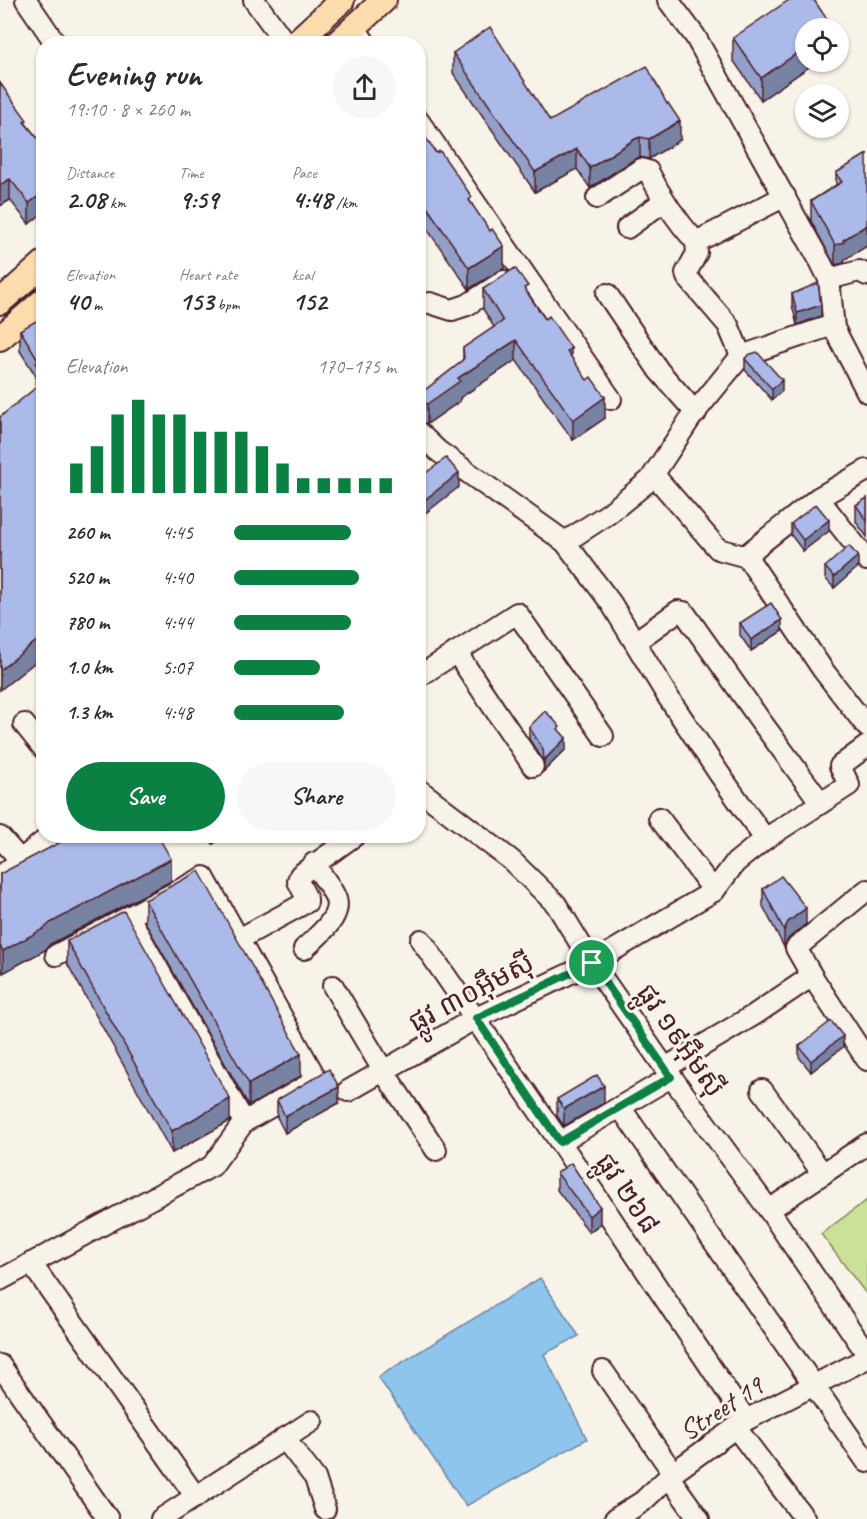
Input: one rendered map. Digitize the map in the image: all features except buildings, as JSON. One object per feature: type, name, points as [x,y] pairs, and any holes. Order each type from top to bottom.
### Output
[{"type":"main road","points":[[303,36],[342,0]]},
{"type":"main road","points":[[360,35],[384,0]]},
{"type":"main road","points":[[0,302],[36,270]]},
{"type":"main road","points":[[0,338],[36,308]]},
{"type":"street","points":[[26,0],[51,36]]},
{"type":"street","points":[[254,0],[280,36]]},
{"type":"street","points":[[668,0],[695,36],[829,279],[833,325],[867,392]]},
{"type":"street","points":[[426,132],[611,399]]},
{"type":"street","points":[[597,198],[643,169],[648,171],[663,201],[696,242],[697,253],[686,275],[728,325],[741,356]]},
{"type":"street","points":[[696,242],[785,196]]},
{"type":"street","points":[[627,228],[663,201]]},
{"type":"street","points":[[430,303],[452,310],[467,305],[522,270]]},
{"type":"street","points":[[829,279],[859,271],[867,275]]},
{"type":"street","points":[[607,294],[659,371],[696,413]]},
{"type":"street","points":[[565,543],[608,514],[654,475],[696,413],[741,356],[833,325]]},
{"type":"street","points":[[426,440],[438,451],[565,543],[611,603],[718,772],[765,839]]},
{"type":"street","points":[[745,556],[818,498],[867,470]]},
{"type":"street","points":[[654,475],[718,549],[745,556],[823,670],[867,727]]},
{"type":"street","points":[[818,498],[867,560]]},
{"type":"street","points":[[635,642],[678,611],[684,612],[821,803]]},
{"type":"street","points":[[426,672],[517,613],[603,736]]},
{"type":"street","points":[[456,652],[533,766]]},
{"type":"street","points":[[24,724],[36,739]]},
{"type":"street","name":"ផ្លូវ ៣០អ៊ឹមស៊ី","points":[[348,1091],[476,1018],[592,963],[714,891],[735,863],[765,839],[849,785],[840,766],[867,746]]},
{"type":"street","name":"ផ្លូវ ១៩អ៊ឹមស៊ី","points":[[426,795],[511,860],[548,895],[592,963],[769,1210],[867,1354]]},
{"type":"street","points":[[659,818],[714,891]]},
{"type":"street","points":[[0,837],[21,861]]},
{"type":"street","points":[[0,877],[42,843]]},
{"type":"street","points":[[239,939],[307,902],[298,878],[314,863],[344,843]]},
{"type":"street","points":[[304,949],[333,919],[337,910],[336,900],[314,863]]},
{"type":"street","points":[[0,1280],[213,1166],[244,1122],[317,1080],[204,877],[56,956]]},
{"type":"street","points":[[867,890],[798,945],[797,952],[867,1060]]},
{"type":"street","points":[[129,917],[244,1122]]},
{"type":"street","name":"ផ្លូវ ២៦៨","points":[[421,940],[560,1142],[741,1424],[805,1519]]},
{"type":"street","points":[[560,1142],[620,1107],[812,975]]},
{"type":"street","points":[[333,986],[384,1072],[436,1150]]},
{"type":"street","points":[[762,1090],[824,1174]]},
{"type":"street","points":[[620,1107],[867,1462]]},
{"type":"street","points":[[769,1210],[867,1144]]},
{"type":"street","points":[[31,1263],[196,1497]]},
{"type":"street","name":"Street 19","points":[[615,1519],[642,1502],[671,1475],[741,1424],[867,1358]]},
{"type":"street","points":[[0,1365],[108,1519]]},
{"type":"street","points":[[603,1371],[699,1519]]},
{"type":"street","points":[[161,1519],[312,1421]]},
{"type":"street","points":[[284,1438],[315,1478],[325,1509]]},
{"type":"green space","points":[[867,1200],[867,1295],[821,1234]]},
{"type":"water","points":[[540,1278],[579,1336],[544,1354],[587,1439],[466,1506],[378,1377]]},
{"type":"route","points":[[592,963],[671,1077],[560,1142],[476,1018],[592,963]]}]
